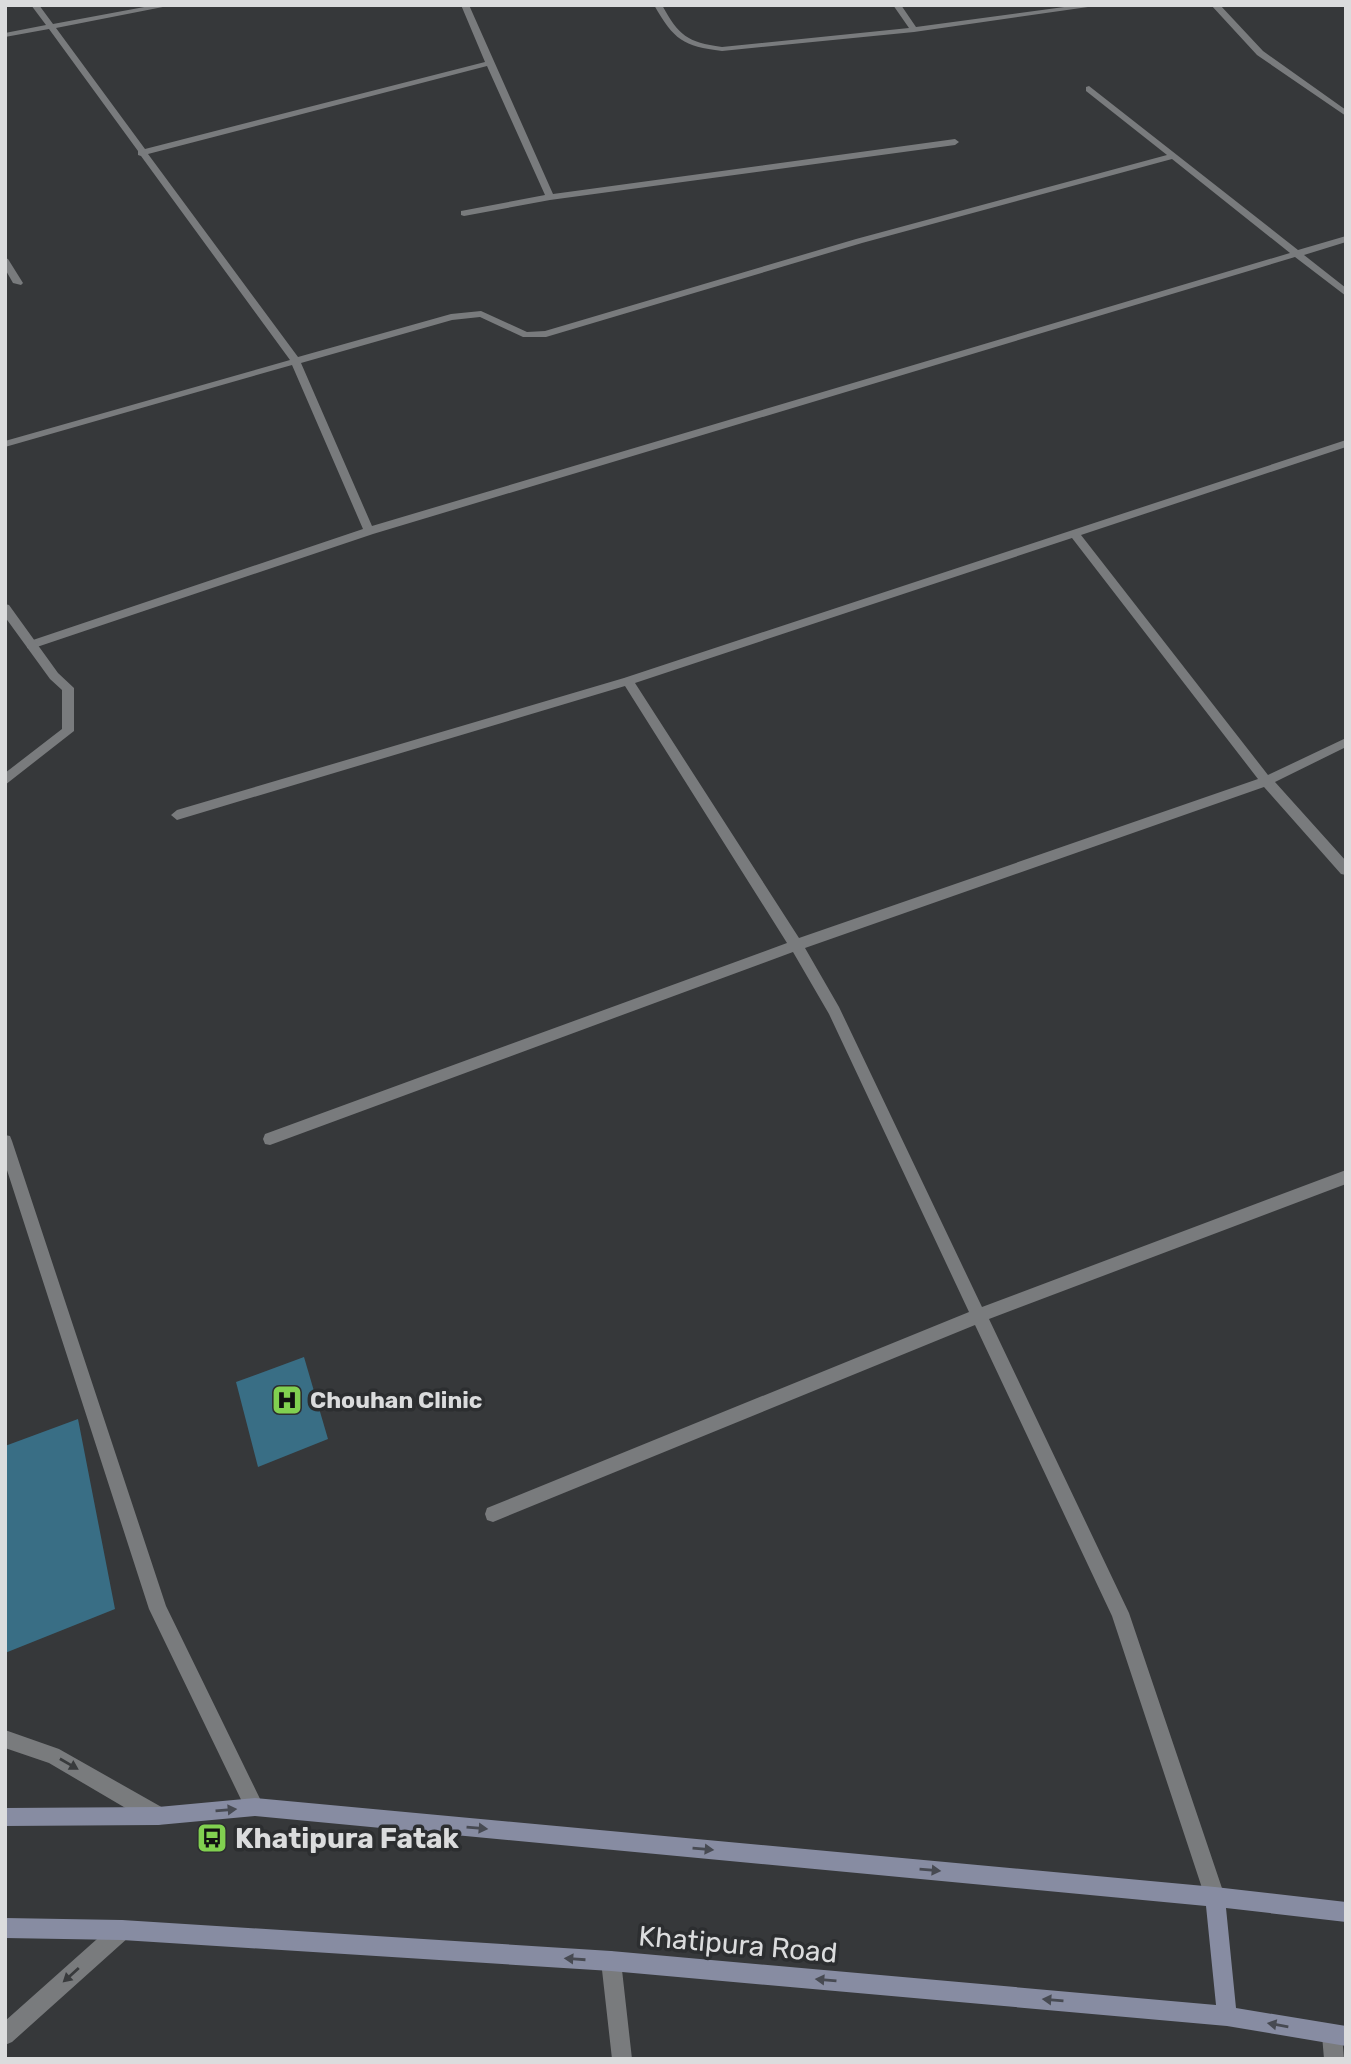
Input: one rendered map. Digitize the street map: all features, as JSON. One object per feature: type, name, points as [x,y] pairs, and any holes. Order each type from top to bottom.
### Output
[{"type":"main road","points":[[5,1817],[158,1816],[255,1807],[1215,1897],[1346,1912]]},
{"type":"main road","points":[[1215,1897],[1227,2016]]},
{"type":"main road","name":"Khatipura Road","points":[[6,1928],[122,1930],[611,1961],[1227,2016],[1339,2036]]},
{"type":"street","points":[[35,5],[295,360],[369,531]]},
{"type":"street","points":[[5,35],[169,5]]},
{"type":"street","points":[[465,5],[550,197]]},
{"type":"street","points":[[658,5],[676,37],[695,46],[722,48],[914,30],[1098,5]]},
{"type":"street","points":[[897,5],[914,30]]},
{"type":"street","points":[[1215,5],[1261,53],[1346,114]]},
{"type":"street","points":[[141,153],[490,63]]},
{"type":"street","points":[[1089,89],[1346,293]]},
{"type":"street","points":[[464,213],[550,197],[782,168],[955,142]]},
{"type":"street","points":[[5,444],[451,317],[481,314],[526,335],[546,334],[768,266],[1174,156]]},
{"type":"street","points":[[31,645],[369,531],[1346,239]]},
{"type":"street","points":[[5,261],[18,283]]},
{"type":"street","points":[[177,815],[628,681],[1346,443]]},
{"type":"street","points":[[1074,533],[1266,781],[1346,870]]},
{"type":"street","points":[[5,608],[54,676],[68,688],[68,730],[5,780]]},
{"type":"street","points":[[628,681],[796,945],[834,1011],[1120,1613],[1215,1897]]},
{"type":"street","points":[[270,1139],[796,945],[1266,781],[1346,742]]},
{"type":"street","points":[[5,1141],[158,1609],[255,1807]]},
{"type":"street","points":[[493,1514],[980,1315],[1346,1177]]},
{"type":"street","points":[[5,1739],[53,1755],[158,1816]]},
{"type":"street","points":[[5,2035],[122,1930]]},
{"type":"street","points":[[611,1961],[622,2059]]},
{"type":"street","points":[[1334,2059],[1339,2036]]},
{"type":"building","points":[[304,1357],[328,1439],[258,1467],[236,1382]]},
{"type":"building","points":[[78,1419],[115,1609],[5,1653],[5,1446]]},
{"type":"place","name":"Chouhan Clinic","points":[[287,1400]]},
{"type":"place","name":"Khatipura Fatak","points":[[212,1838]]}]
